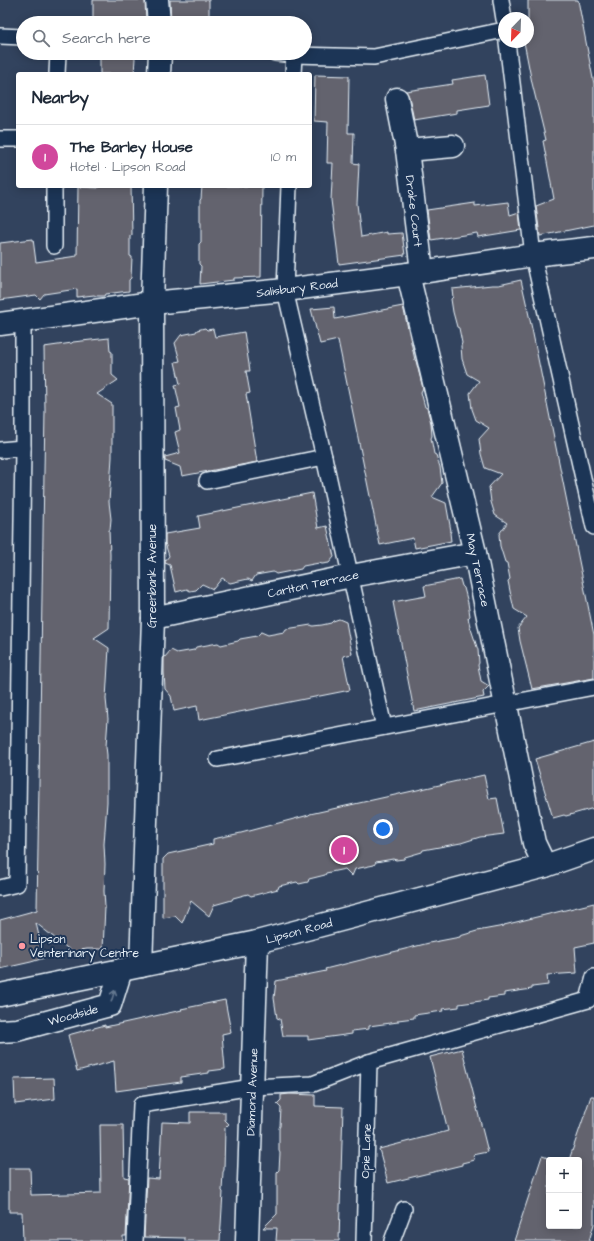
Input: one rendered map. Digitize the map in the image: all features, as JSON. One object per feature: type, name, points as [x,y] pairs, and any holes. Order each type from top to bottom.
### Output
[{"type":"street","points":[[157,0],[158,16]]},
{"type":"street","points":[[159,72],[160,60]]},
{"type":"street","name":"Drake Court","points":[[397,99],[407,150],[415,273]]},
{"type":"street","points":[[407,150],[453,146]]},
{"type":"street","name":"Greenbank Avenue","points":[[131,968],[153,618],[152,303],[156,188]]},
{"type":"street","name":"Salisbury Road","points":[[0,324],[152,303],[285,290],[415,273],[533,255],[594,248]]},
{"type":"street","name":"May Terrace","points":[[415,273],[475,553],[534,843],[545,866]]},
{"type":"street","name":"Carlton Terrace","points":[[153,618],[350,576],[475,553]]},
{"type":"street","name":"Lipson Road","points":[[0,995],[257,942],[545,866],[594,849]]},
{"type":"street","name":"Diamond Avenue","points":[[247,1241],[257,942]]},
{"type":"street","name":"Woodside","points":[[0,1031],[17,1030],[110,1005],[131,968]]},
{"type":"lane","points":[[501,0],[503,12]]},
{"type":"lane","points":[[312,55],[374,57],[498,31]]},
{"type":"lane","points":[[0,36],[16,37]]},
{"type":"lane","points":[[508,48],[533,255],[594,527]]},
{"type":"lane","points":[[57,72],[58,60]]},
{"type":"lane","points":[[294,60],[294,72]]},
{"type":"lane","points":[[0,139],[16,139]]},
{"type":"lane","points":[[54,188],[54,246]]},
{"type":"lane","points":[[289,188],[285,290],[384,727]]},
{"type":"lane","points":[[0,888],[17,884],[23,448],[23,321]]},
{"type":"lane","points":[[0,450],[23,448]]},
{"type":"lane","points":[[207,481],[324,457]]},
{"type":"lane","points":[[218,759],[594,687]]},
{"type":"lane","points":[[135,1241],[141,1105],[252,1087],[313,1084],[369,1062],[588,1000],[594,977]]},
{"type":"lane","name":"Opie Lane","points":[[364,1241],[369,1062]]},
{"type":"lane","points":[[392,1241],[404,1209]]},
{"type":"building","points":[[93,0],[145,0],[146,16],[93,16]]},
{"type":"building","points":[[170,0],[209,0],[209,16],[171,16]]},
{"type":"building","points":[[528,0],[578,0],[594,84],[594,225],[540,236],[536,206],[554,199],[543,141],[546,140],[525,48],[534,48],[534,12],[528,12]]},
{"type":"building","points":[[100,60],[135,60],[134,72],[100,72]]},
{"type":"building","points":[[315,75],[349,76],[348,133],[354,133],[353,163],[359,164],[357,204],[361,237],[387,232],[387,234],[402,233],[405,255],[339,264],[331,200],[333,163],[327,163],[328,122],[314,121]]},
{"type":"building","points":[[485,75],[489,105],[457,110],[457,113],[414,120],[409,97],[406,91],[453,84],[452,80]]},
{"type":"building","points":[[78,188],[131,188],[132,235],[130,236],[130,256],[132,257],[129,291],[105,294],[104,296],[94,295],[77,297],[77,289],[44,294],[40,299],[36,295],[0,300],[0,243],[33,239],[36,262],[77,256]]},
{"type":"building","points":[[202,188],[262,188],[261,277],[234,278],[234,280],[200,284],[201,266],[199,264],[199,244],[201,242]]},
{"type":"building","points":[[508,202],[510,215],[519,212],[521,230],[478,237],[477,233],[431,240],[427,210],[475,203],[475,206]]},
{"type":"building","points":[[521,280],[594,635],[594,678],[532,689],[518,628],[527,617],[514,609],[508,581],[510,579],[507,563],[505,562],[500,546],[499,534],[507,523],[495,515],[491,502],[489,487],[501,474],[485,468],[481,454],[479,439],[489,428],[476,420],[472,409],[470,393],[479,381],[467,374],[462,359],[462,343],[459,328],[457,327],[451,299],[453,297],[452,289],[499,285]]},
{"type":"building","points":[[403,306],[423,388],[421,392],[431,423],[431,438],[434,454],[436,455],[440,467],[442,483],[432,497],[446,503],[451,531],[451,541],[415,548],[413,538],[380,545],[338,340],[320,344],[311,309],[334,307],[335,319]]},
{"type":"building","points":[[205,328],[207,330],[213,329],[215,337],[244,332],[250,371],[246,371],[250,393],[246,394],[257,462],[182,476],[180,467],[165,461],[165,457],[180,453],[175,432],[180,430],[176,408],[180,407],[175,385],[180,384],[175,362],[180,361],[175,343],[181,335],[196,332],[197,330]]},
{"type":"building","points":[[109,338],[110,351],[112,352],[112,375],[118,380],[97,394],[112,404],[112,457],[109,502],[111,519],[109,530],[109,628],[94,638],[109,648],[106,699],[108,719],[106,746],[107,802],[104,844],[105,907],[103,949],[81,950],[76,955],[36,923],[44,958],[0,969],[0,920],[37,910],[45,410],[44,347]]},
{"type":"building","points":[[312,493],[318,528],[327,526],[334,557],[329,563],[303,566],[301,569],[276,574],[273,572],[256,575],[252,581],[248,579],[230,583],[222,578],[213,589],[202,584],[196,590],[190,591],[187,589],[176,592],[170,565],[165,563],[169,556],[165,543],[165,534],[200,528],[198,516]]},
{"type":"building","points":[[460,579],[468,603],[470,616],[468,618],[470,626],[478,650],[478,665],[481,681],[489,686],[483,692],[484,697],[414,711],[393,602],[426,596],[424,586]]},
{"type":"building","points":[[339,619],[346,622],[352,654],[343,656],[350,690],[199,720],[197,706],[174,711],[171,696],[165,689],[164,672],[164,658],[171,650],[177,653],[194,650],[196,647],[218,643],[221,645],[238,641],[240,639],[257,636],[261,632],[268,635],[284,632],[286,629],[331,623]]},
{"type":"building","points":[[594,742],[594,808],[553,818],[535,759]]},
{"type":"building","points":[[484,775],[489,799],[497,798],[504,834],[480,837],[461,843],[423,850],[422,852],[405,857],[404,859],[376,862],[374,865],[355,869],[352,876],[345,869],[326,873],[325,875],[309,879],[308,882],[299,884],[297,882],[279,886],[278,889],[251,896],[248,894],[233,898],[232,900],[214,905],[209,916],[191,901],[182,923],[175,916],[163,918],[163,859],[168,854],[213,844],[213,839],[310,814]]},
{"type":"building","points":[[594,903],[594,943],[575,947],[577,973],[547,975],[548,985],[504,993],[504,996],[488,998],[488,1000],[459,1004],[459,1007],[442,1009],[443,1011],[414,1015],[414,1018],[398,1020],[398,1022],[369,1026],[369,1029],[352,1031],[352,1034],[308,1040],[308,1036],[283,1036],[280,1019],[277,1018],[274,998],[276,981],[326,971],[325,969]]},
{"type":"building","points":[[225,1000],[231,1032],[222,1034],[225,1069],[181,1077],[181,1082],[116,1091],[114,1061],[77,1071],[68,1035],[105,1025],[105,1027]]},
{"type":"building","points":[[462,1049],[488,1152],[473,1155],[474,1160],[462,1163],[462,1165],[388,1183],[379,1149],[448,1131],[430,1057]]},
{"type":"building","points":[[54,1078],[55,1099],[15,1104],[14,1079]]},
{"type":"building","points":[[281,1095],[315,1095],[315,1106],[343,1107],[339,1241],[276,1241],[277,1228],[263,1228],[277,1214],[277,1172],[279,1170],[279,1128],[281,1108],[277,1104],[281,1100]]},
{"type":"building","points":[[591,1096],[594,1096],[594,1224],[589,1241],[514,1241],[542,1156],[546,1157],[546,1229],[582,1229],[582,1157],[570,1157]]},
{"type":"building","points":[[190,1112],[225,1112],[225,1120],[229,1124],[225,1128],[220,1241],[185,1241],[185,1238],[144,1237],[147,1178],[159,1179],[162,1122],[190,1123]]},
{"type":"building","points":[[100,1125],[123,1125],[124,1177],[129,1178],[126,1236],[123,1236],[123,1241],[23,1241],[22,1212],[9,1212],[9,1168],[30,1168],[31,1195],[101,1193]]},
{"type":"place","name":"The Barley House","points":[[344,850]]},
{"type":"place","name":"Lipson Venterinary Centre","points":[[22,946]]}]
